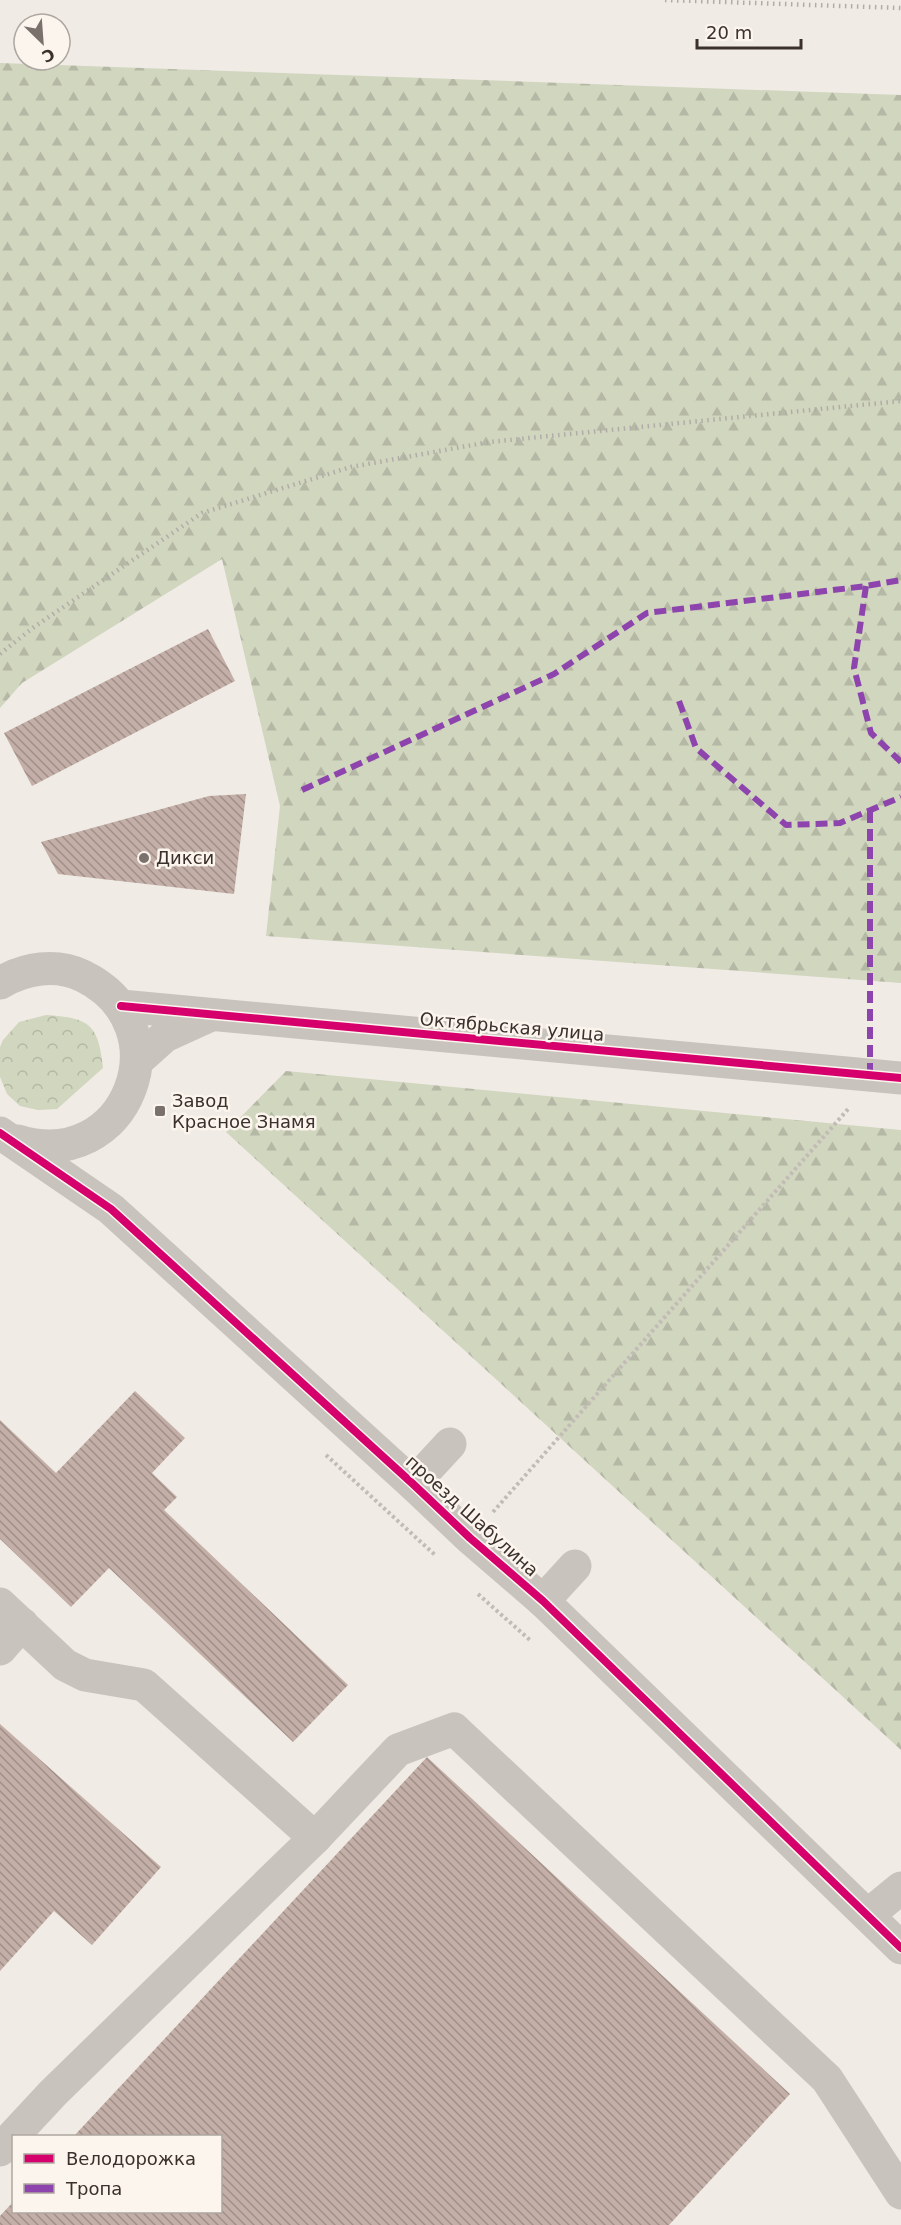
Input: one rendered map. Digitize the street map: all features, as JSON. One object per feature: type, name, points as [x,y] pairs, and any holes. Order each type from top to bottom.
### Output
[{"type":"street","name":"проезд Шабулина","points":[[0,983],[14,975],[43,968],[73,972],[100,985],[121,1006],[134,1032],[137,1061],[132,1089],[117,1114],[95,1134],[67,1146],[37,1147],[4,1135]]},
{"type":"street","name":"Октябрьская улица","points":[[121,1006],[889,1077]]},
{"type":"street","name":"Октябрьская улица","points":[[137,1061],[165,1036],[213,1015]]},
{"type":"street","points":[[95,1134],[90,1168],[93,1192],[111,1209]]},
{"type":"street","name":"проезд Шабулина","points":[[4,1135],[111,1209],[414,1484],[470,1538],[543,1601],[901,1948]]},
{"type":"street","points":[[414,1484],[450,1444]]},
{"type":"street","points":[[543,1601],[575,1566]]},
{"type":"street","points":[[0,1649],[11,1615],[65,1665],[85,1675],[144,1685],[315,1838]]},
{"type":"street","points":[[15,2135],[54,2093],[315,1838],[398,1750],[454,1730],[827,2079],[901,2193]]},
{"type":"street","points":[[868,1915],[901,1888]]},
{"type":"street","points":[[0,2151],[12,2138]]},
{"type":"path","points":[[470,1538],[889,1077]]},
{"type":"green space","points":[[0,63],[12,63],[12,72],[72,72],[72,66],[901,95],[901,983],[266,936],[280,806],[222,559],[22,683],[0,708]]},
{"type":"green space","points":[[46,1015],[73,1018],[89,1026],[98,1042],[103,1068],[57,1109],[38,1110],[20,1106],[7,1094],[0,1077],[0,1047],[3,1040],[19,1022]]},
{"type":"green space","points":[[286,1071],[901,1130],[901,1750],[226,1132]]},
{"type":"building","points":[[208,629],[235,681],[32,786],[4,733]]},
{"type":"building","name":"Дикси","points":[[246,794],[234,894],[58,874],[41,842],[209,796]]},
{"type":"building","points":[[135,1391],[185,1438],[152,1473],[177,1497],[164,1510],[348,1685],[293,1742],[109,1568],[71,1607],[0,1539],[0,1420],[56,1473]]},
{"type":"building","points":[[0,1724],[161,1867],[92,1945],[54,1911],[0,1971]]},
{"type":"building","points":[[427,1757],[790,2094],[669,2225],[0,2225],[0,2216],[12,2203],[12,2213],[222,2213],[222,2135],[75,2135]]},
{"type":"railway","points":[[665,0],[901,8]]},
{"type":"railway","points":[[0,654],[34,627],[202,513],[351,467],[489,442],[901,401]]},
{"type":"marked path","points":[[302,790],[554,674],[647,613],[901,580]]},
{"type":"marked path","points":[[866,586],[854,668],[871,733],[901,762]]},
{"type":"marked path","points":[[679,701],[696,748],[786,825],[840,823],[901,797]]},
{"type":"marked path","points":[[870,811],[870,1075]]},
{"type":"cycle path","points":[[121,1006],[901,1078]]},
{"type":"cycle path","points":[[0,1133],[111,1209],[470,1538],[543,1601],[901,1948]]},
{"type":"place","name":"Дикси","points":[[144,858]]},
{"type":"place","name":"Завод Красное Знамя","points":[[160,1111]]}]
